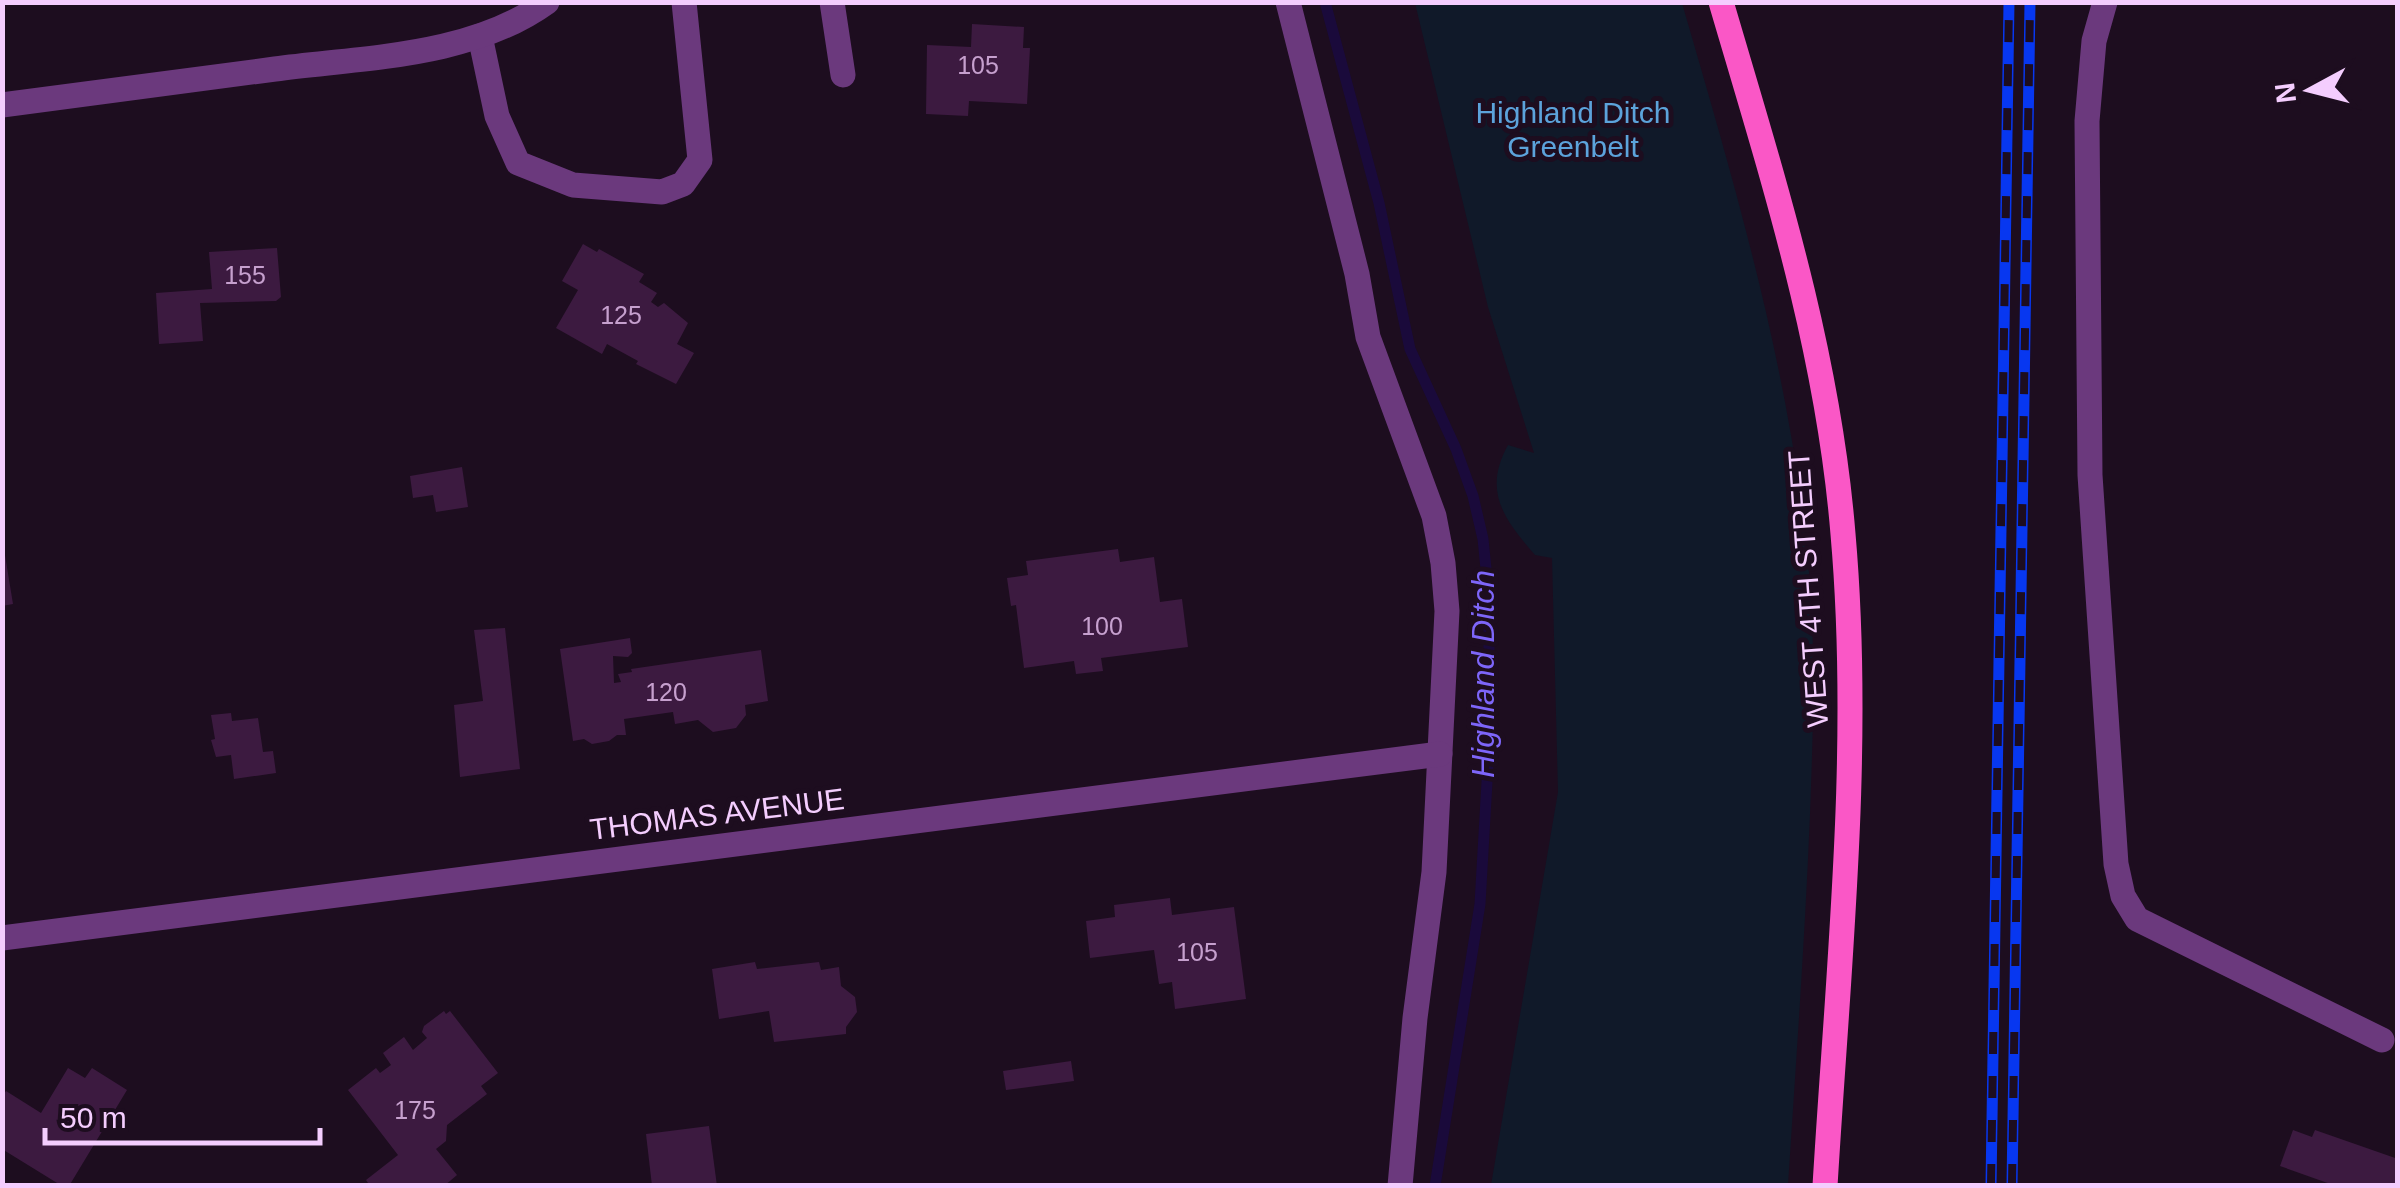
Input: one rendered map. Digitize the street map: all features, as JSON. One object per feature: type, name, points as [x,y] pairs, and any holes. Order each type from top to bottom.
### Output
[{"type":"main road","name":"WEST 4TH STREET","points":[[1721,2],[1802,279],[1827,404],[1843,530],[1851,741],[1826,1186]]},
{"type":"street","points":[[2,105],[390,54],[480,36],[525,18],[547,2]]},
{"type":"street","points":[[480,36],[497,116],[518,163],[574,184],[662,192],[683,184],[700,160],[684,2]]},
{"type":"street","points":[[832,2],[843,75]]},
{"type":"street","points":[[1288,2],[1353,256],[1368,336],[1434,516],[1443,564],[1447,611],[1434,872],[1415,1018],[1400,1186]]},
{"type":"street","points":[[2105,2],[2094,41],[2087,122],[2090,476],[2116,864],[2124,896],[2137,919],[2382,1040]]},
{"type":"street","name":"THOMAS AVENUE","points":[[2,938],[1440,754]]},
{"type":"green space","name":"Highland Ditch Greenbelt","points":[[1415,3],[1682,3],[1776,355],[1801,499],[1809,572],[1813,663],[1811,784],[1788,1185],[1491,1185],[1558,792],[1552,558],[1535,555],[1500,504],[1497,477],[1508,445],[1534,453],[1488,307]]},
{"type":"building","points":[[972,24],[1024,27],[1023,48],[1030,48],[1027,104],[969,101],[968,116],[926,114],[927,45],[971,47]]},
{"type":"building","points":[[583,244],[644,274],[639,282],[657,293],[651,302],[658,307],[664,303],[688,323],[677,344],[694,353],[676,384],[607,344],[602,354],[556,328],[578,290],[562,281]]},
{"type":"building","points":[[277,248],[281,297],[276,301],[200,303],[203,341],[159,344],[156,293],[212,289],[209,252]]},
{"type":"building","points":[[462,467],[468,507],[436,512],[433,495],[413,498],[410,476]]},
{"type":"building","points":[[2,537],[13,604],[2,606]]},
{"type":"building","points":[[1118,549],[1120,562],[1154,557],[1160,602],[1182,599],[1188,647],[1101,658],[1103,671],[1076,674],[1074,661],[1024,668],[1016,605],[1011,606],[1007,578],[1028,575],[1026,561]]},
{"type":"building","points":[[505,628],[520,769],[460,777],[454,705],[483,701],[474,630]]},
{"type":"building","points":[[630,638],[632,653],[628,657],[613,656],[614,683],[621,682],[618,674],[632,672],[631,669],[761,650],[768,701],[745,705],[746,715],[736,728],[713,732],[698,720],[675,724],[673,712],[624,719],[626,735],[609,741],[573,741],[560,649]]},
{"type":"building","points":[[231,713],[232,721],[258,718],[263,752],[273,751],[276,773],[234,779],[231,755],[216,757],[211,715]]},
{"type":"building","points":[[1170,898],[1172,915],[1234,907],[1246,999],[1175,1009],[1172,982],[1159,984],[1154,950],[1090,958],[1086,921],[1115,917],[1114,905]]},
{"type":"building","points":[[755,962],[757,969],[819,962],[821,970],[839,967],[841,986],[855,997],[857,1012],[846,1027],[846,1034],[774,1042],[769,1011],[719,1019],[712,969]]},
{"type":"building","points":[[450,1011],[498,1073],[481,1086],[487,1094],[447,1125],[446,1141],[436,1149],[457,1175],[444,1186],[370,1186],[366,1180],[398,1155],[348,1090],[376,1068],[380,1073],[391,1065],[383,1053],[404,1037],[413,1050],[427,1038],[422,1032],[424,1026]]},
{"type":"building","points":[[1071,1061],[1074,1081],[1006,1090],[1003,1071]]},
{"type":"building","points":[[68,1068],[85,1078],[92,1068],[127,1090],[69,1186],[62,1186],[2,1149],[2,1097],[6,1091],[41,1113]]},
{"type":"building","points":[[709,1126],[717,1186],[652,1186],[646,1134]]},
{"type":"building","points":[[2293,1130],[2312,1137],[2315,1130],[2398,1159],[2398,1186],[2336,1186],[2280,1166]]},
{"type":"waterway","name":"Highland Ditch","points":[[1325,2],[1379,203],[1410,349],[1473,496],[1483,539],[1489,598],[1489,747],[1480,904],[1435,1186]]},
{"type":"railway","points":[[1991,1186],[2009,2]]},
{"type":"railway","points":[[2012,1186],[2030,2]]}]
